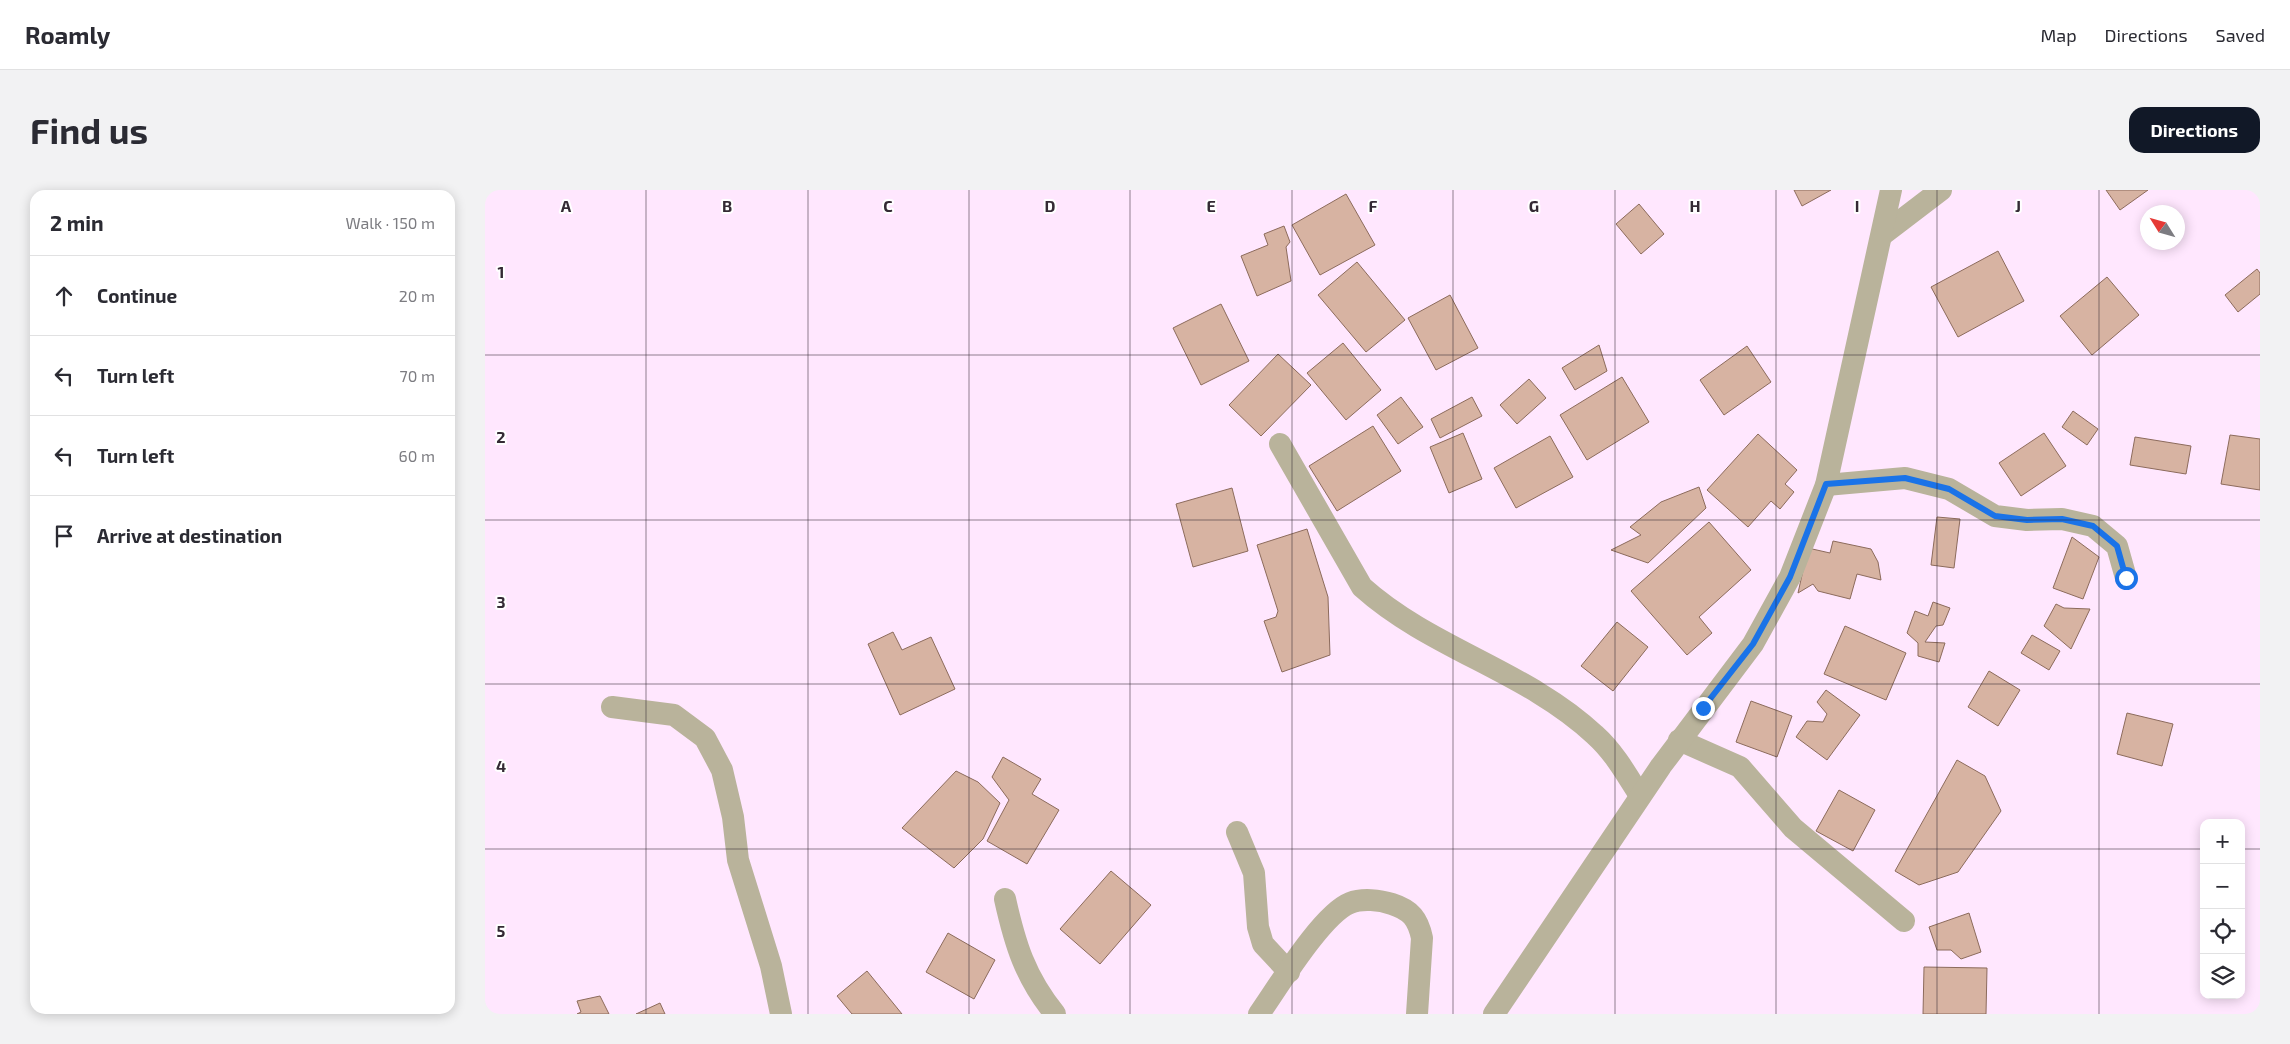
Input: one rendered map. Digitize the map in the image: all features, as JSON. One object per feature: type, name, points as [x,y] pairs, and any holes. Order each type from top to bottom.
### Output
[{"type":"street","points":[[1494,1014],[1679,740],[1753,644],[1790,577],[1826,484],[1891,190]]},
{"type":"street","points":[[1882,235],[1941,190]]},
{"type":"street","points":[[1280,444],[1362,587],[1382,605],[1412,624],[1513,677],[1552,701],[1596,735],[1616,759],[1640,796]]},
{"type":"street","points":[[1826,484],[1905,478],[1949,489],[1995,516],[2027,520],[2062,519],[2093,526],[2117,546],[2126,578]]},
{"type":"street","points":[[612,707],[674,716],[705,738],[722,770],[733,817],[738,860],[771,966],[781,1014]]},
{"type":"street","points":[[1679,740],[1740,767],[1793,828],[1904,921]]},
{"type":"street","points":[[1237,832],[1254,873],[1258,927],[1263,944],[1289,972]]},
{"type":"street","points":[[1005,899],[1016,946],[1035,985],[1055,1014]]},
{"type":"street","points":[[1259,1014],[1323,926],[1342,907],[1352,902],[1363,900],[1391,904],[1414,915],[1420,926],[1423,938],[1417,1014]]},
{"type":"building","points":[[1794,190],[1831,190],[1802,206]]},
{"type":"building","points":[[2106,190],[2148,190],[2120,210]]},
{"type":"building","points":[[1346,194],[1375,245],[1320,275],[1292,225]]},
{"type":"building","points":[[1639,204],[1664,234],[1641,254],[1616,224]]},
{"type":"building","points":[[1284,226],[1290,242],[1286,247],[1291,281],[1257,296],[1241,256],[1268,245],[1264,234]]},
{"type":"building","points":[[1998,251],[2024,301],[1958,337],[1931,287]]},
{"type":"building","points":[[1357,262],[1405,320],[1366,352],[1318,295]]},
{"type":"building","points":[[2257,269],[2260,273],[2260,294],[2238,312],[2225,295]]},
{"type":"building","points":[[2107,277],[2139,315],[2092,355],[2060,316]]},
{"type":"building","points":[[1450,295],[1478,348],[1436,370],[1408,318]]},
{"type":"building","points":[[1221,304],[1249,361],[1201,385],[1173,328]]},
{"type":"building","points":[[1343,343],[1381,390],[1346,420],[1307,373]]},
{"type":"building","points":[[1599,345],[1607,371],[1575,390],[1562,368]]},
{"type":"building","points":[[1747,346],[1771,382],[1724,415],[1700,380]]},
{"type":"building","points":[[1278,354],[1311,385],[1261,436],[1229,405]]},
{"type":"building","points":[[1622,377],[1649,422],[1587,460],[1560,415]]},
{"type":"building","points":[[1529,379],[1546,398],[1517,424],[1500,405]]},
{"type":"building","points":[[1401,397],[1423,427],[1398,444],[1377,415]]},
{"type":"building","points":[[1472,397],[1482,416],[1440,438],[1431,419]]},
{"type":"building","points":[[2073,411],[2098,429],[2087,445],[2062,427]]},
{"type":"building","points":[[1373,426],[1401,471],[1337,511],[1309,466]]},
{"type":"building","points":[[1463,433],[1482,479],[1449,493],[1430,447]]},
{"type":"building","points":[[2044,433],[2066,466],[2021,496],[1999,463]]},
{"type":"building","points":[[1758,434],[1797,470],[1785,484],[1794,492],[1780,509],[1771,501],[1748,527],[1707,490]]},
{"type":"building","points":[[2230,435],[2260,439],[2260,490],[2221,484]]},
{"type":"building","points":[[1550,436],[1573,477],[1516,508],[1494,468]]},
{"type":"building","points":[[2135,437],[2191,446],[2186,474],[2130,465]]},
{"type":"building","points":[[1699,487],[1706,508],[1648,563],[1611,550],[1641,535],[1630,527],[1661,502]]},
{"type":"building","points":[[1232,488],[1248,551],[1193,567],[1176,504]]},
{"type":"building","points":[[1937,517],[1960,519],[1954,568],[1931,565]]},
{"type":"building","points":[[1709,522],[1751,570],[1699,617],[1712,633],[1687,655],[1631,591]]},
{"type":"building","points":[[1307,529],[1328,597],[1330,655],[1282,672],[1264,621],[1276,617],[1278,611],[1257,545]]},
{"type":"building","points":[[2072,537],[2099,557],[2083,599],[2053,588]]},
{"type":"building","points":[[1833,541],[1871,549],[1878,562],[1881,580],[1857,574],[1850,599],[1818,591],[1813,584],[1798,593],[1808,548],[1830,553]]},
{"type":"building","points":[[1933,602],[1950,608],[1943,625],[1936,626],[1925,642],[1945,643],[1939,662],[1918,656],[1918,643],[1907,633],[1915,611],[1928,616]]},
{"type":"building","points":[[2056,604],[2064,608],[2090,609],[2071,649],[2044,626]]},
{"type":"building","points":[[1617,622],[1648,647],[1613,691],[1581,666]]},
{"type":"building","points":[[1845,626],[1906,653],[1886,700],[1824,674]]},
{"type":"building","points":[[893,632],[902,650],[931,637],[955,689],[900,715],[868,644]]},
{"type":"building","points":[[2032,635],[2060,651],[2049,670],[2021,653]]},
{"type":"building","points":[[1989,671],[2020,690],[1998,726],[1968,707]]},
{"type":"building","points":[[1826,690],[1860,715],[1827,760],[1796,737],[1807,721],[1823,722],[1827,714],[1817,702]]},
{"type":"building","points":[[1751,701],[1792,716],[1777,757],[1736,742]]},
{"type":"building","points":[[2127,713],[2173,724],[2162,766],[2117,754]]},
{"type":"building","points":[[1003,757],[1041,779],[1032,794],[1059,810],[1027,864],[987,841],[1009,800],[992,777]]},
{"type":"building","points":[[1957,760],[1985,776],[2001,811],[1958,872],[1919,885],[1895,871]]},
{"type":"building","points":[[956,771],[978,782],[1000,803],[983,839],[954,868],[902,828]]},
{"type":"building","points":[[1839,790],[1875,810],[1853,851],[1816,831]]},
{"type":"building","points":[[1111,871],[1151,905],[1100,964],[1060,929]]},
{"type":"building","points":[[1969,913],[1981,952],[1961,959],[1951,950],[1937,950],[1929,927]]},
{"type":"building","points":[[948,933],[995,960],[974,999],[926,972]]},
{"type":"building","points":[[1924,967],[1987,968],[1986,1014],[1923,1014]]},
{"type":"building","points":[[867,971],[902,1014],[852,1014],[837,996]]},
{"type":"building","points":[[600,996],[609,1014],[577,1014],[581,1012],[577,1001]]},
{"type":"building","points":[[660,1003],[665,1014],[636,1014]]},
{"type":"route","points":[[1703,708],[1753,644],[1790,577],[1826,484],[1905,478],[1949,489],[1995,516],[2027,520],[2062,519],[2093,526],[2117,546],[2126,578]]}]
